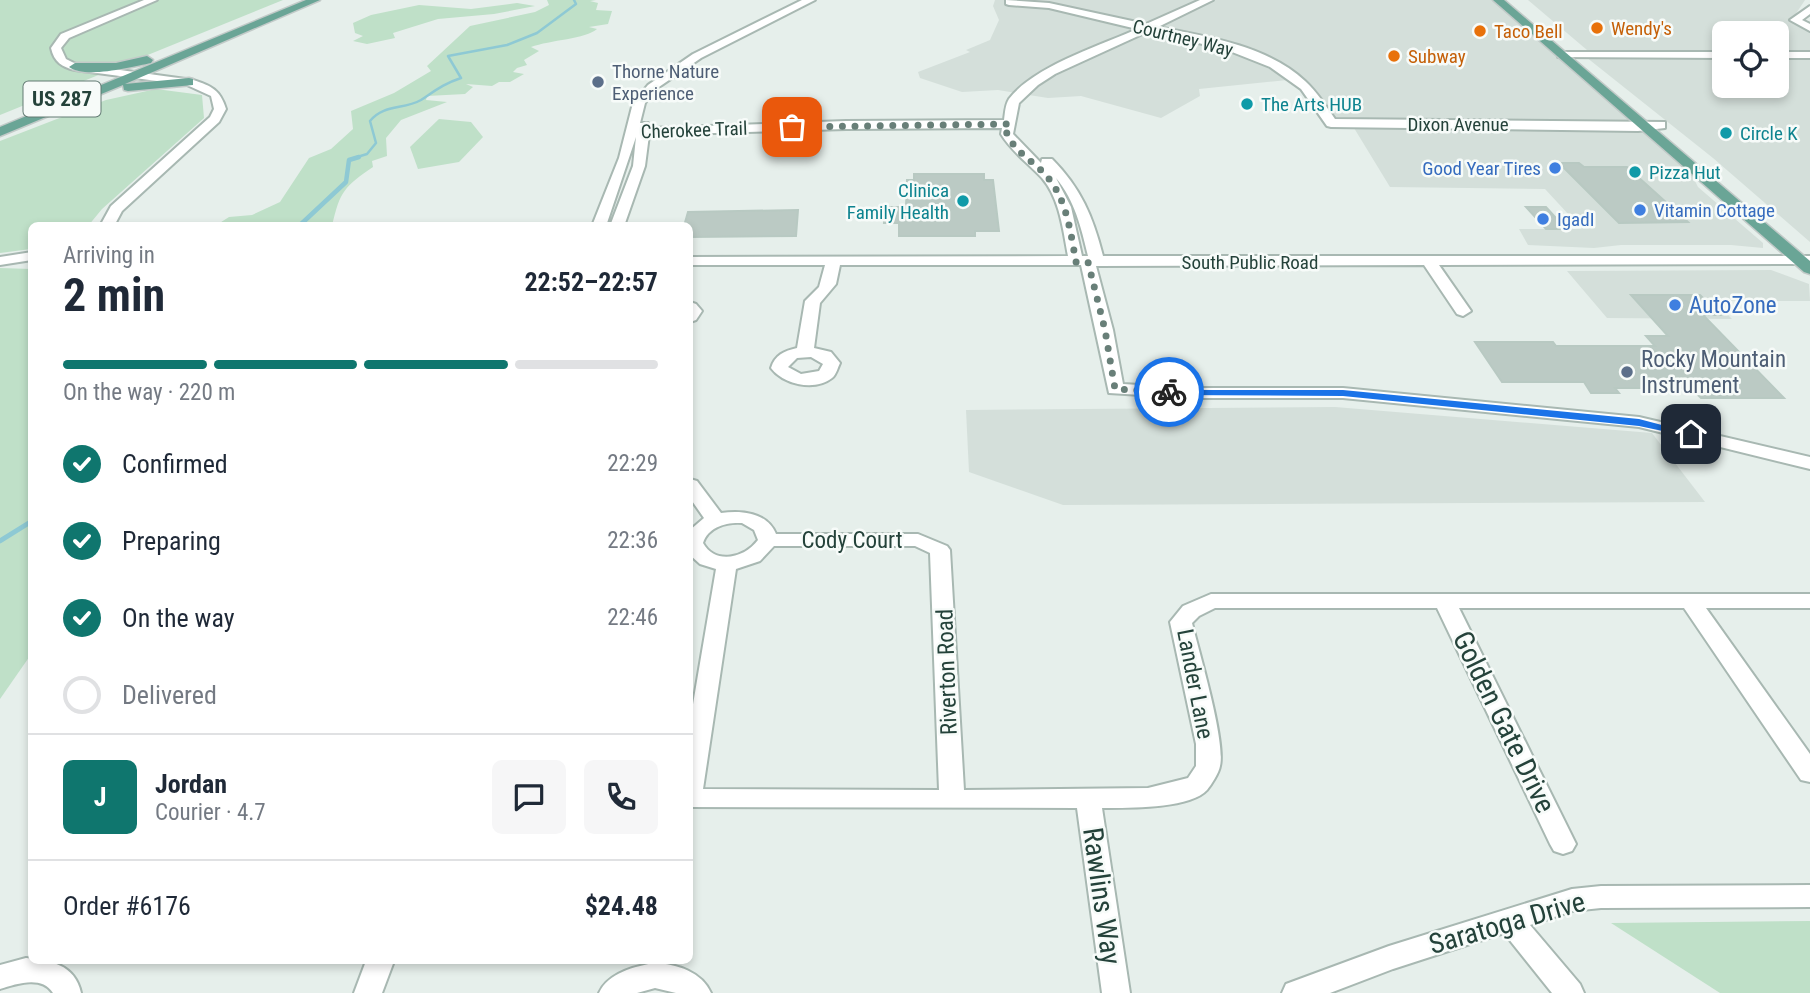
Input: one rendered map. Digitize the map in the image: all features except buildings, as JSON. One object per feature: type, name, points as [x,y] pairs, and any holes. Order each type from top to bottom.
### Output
[{"type":"main road","name":"US 287","points":[[0,132],[137,75],[299,0]]},
{"type":"main road","name":"US 287","points":[[0,123],[315,0]]},
{"type":"main road","points":[[1498,0],[1642,125],[1807,260]]},
{"type":"main road","points":[[1515,0],[1661,125],[1807,260]]},
{"type":"main road","points":[[75,67],[134,64],[197,46]]},
{"type":"main road","points":[[189,82],[170,74],[168,70],[170,65],[197,46]]},
{"type":"main road","points":[[62,98],[84,85],[89,77],[75,67]]},
{"type":"main road","points":[[47,114],[120,88],[189,82]]},
{"type":"street","points":[[109,222],[116,209],[215,119],[220,109],[221,103],[216,95],[207,88],[189,82],[75,67],[64,63],[58,57],[56,48],[65,36],[152,0]]},
{"type":"street","points":[[601,222],[625,158],[650,107],[663,88],[722,44],[810,0]]},
{"type":"street","points":[[1087,262],[1050,180],[1010,140],[1006,131],[1013,102],[1026,88],[1051,72],[1208,0]]},
{"type":"street","name":"Courtney Way","points":[[1009,2],[1043,4],[1235,50],[1278,67],[1309,90],[1331,123]]},
{"type":"street","points":[[1810,9],[1795,20],[1810,29]]},
{"type":"street","points":[[1562,55],[1712,55]]},
{"type":"street","points":[[1789,55],[1810,55]]},
{"type":"street","points":[[1009,121],[1025,143],[1068,181],[1078,195],[1087,262],[1105,330],[1115,389],[1189,393],[1343,393],[1627,421],[1664,427],[1810,463]]},
{"type":"street","name":"Cherokee Trail","points":[[639,132],[1009,121]]},
{"type":"street","name":"Dixon Avenue","points":[[1331,123],[1661,125]]},
{"type":"street","points":[[618,222],[639,166],[639,132]]},
{"type":"street","points":[[124,222],[124,212],[132,194]]},
{"type":"street","points":[[0,261],[27,258]]},
{"type":"street","name":"South Public Road","points":[[693,261],[1807,260]]},
{"type":"street","points":[[805,352],[813,301],[824,293],[830,282],[833,261]]},
{"type":"street","points":[[1429,261],[1463,311]]},
{"type":"street","points":[[693,489],[716,520]]},
{"type":"street","points":[[735,517],[756,522],[763,527],[768,540],[765,547],[750,559],[727,563],[699,555],[693,543],[698,531],[716,520],[735,517]]},
{"type":"street","name":"Cody Court","points":[[768,540],[918,540],[935,546]]},
{"type":"street","name":"Riverton Road","points":[[935,546],[942,555],[952,800]]},
{"type":"street","points":[[693,773],[727,563]]},
{"type":"street","name":"Golden Gate Drive","points":[[1444,600],[1563,844]]},
{"type":"street","name":"Lander Lane","points":[[693,798],[1148,798],[1173,794],[1197,785],[1208,767],[1208,744],[1181,622],[1191,611],[1211,601],[1810,601]]},
{"type":"street","points":[[1690,601],[1807,764]]},
{"type":"street","name":"Rawlins Way","points":[[1088,799],[1116,993]]},
{"type":"street","name":"Saratoga Drive","points":[[1296,993],[1389,958],[1572,900],[1601,897],[1810,896]]},
{"type":"street","points":[[1510,921],[1570,993]]},
{"type":"street","points":[[368,993],[379,964]]},
{"type":"street","points":[[0,977],[35,965],[57,976],[65,985],[67,993]]},
{"type":"street","points":[[612,993],[626,983],[659,968],[689,984],[697,993]]},
{"type":"shaded area","points":[[995,0],[1492,0],[1691,173],[1698,187],[1763,243],[1763,248],[1731,245],[1621,245],[1594,248],[1528,245],[1519,229],[1582,229],[1545,189],[1390,187],[1354,128],[1325,127],[1300,90],[1288,80],[1199,89],[1200,96],[1161,118],[1081,96],[1048,98],[998,90],[962,92],[920,78],[918,72],[970,52],[966,50],[990,40],[999,20],[993,6]]},
{"type":"shaded area","points":[[1528,0],[1805,0],[1791,21],[1810,32],[1810,51],[1789,51],[1789,21],[1712,21],[1712,51],[1587,50]]},
{"type":"shaded area","points":[[1586,57],[1712,57],[1712,98],[1789,98],[1789,57],[1810,57],[1810,242],[1713,158]]},
{"type":"shaded area","points":[[1771,270],[1809,284],[1810,301],[1714,301],[1732,319],[1607,318],[1567,271]]},
{"type":"shaded area","points":[[1335,407],[1652,433],[1705,502],[1063,505],[969,472],[966,410]]},
{"type":"green space","points":[[0,0],[283,0],[0,115]]},
{"type":"green space","points":[[547,0],[596,0],[590,1],[598,3],[596,10],[612,11],[608,24],[589,27],[597,29],[592,32],[531,47],[539,51],[524,60],[527,65],[513,72],[524,74],[510,82],[499,82],[492,86],[466,84],[473,87],[465,94],[427,96],[426,100],[447,102],[401,120],[386,138],[387,156],[372,161],[373,167],[349,185],[341,197],[333,222],[221,222],[229,217],[252,215],[280,202],[309,158],[331,149],[353,129],[351,111],[394,93],[431,71],[427,66],[470,26],[535,12],[549,5]]},
{"type":"green space","points":[[517,3],[535,6],[494,14],[438,19],[393,33],[395,38],[367,44],[353,41],[363,36],[355,33],[353,23],[371,15],[419,5],[471,9]]},
{"type":"green space","points":[[156,89],[202,95],[204,118],[102,209],[91,222],[28,222],[28,249],[0,253],[0,141],[106,100]]},
{"type":"green space","points":[[439,119],[471,122],[483,137],[459,162],[418,169],[410,147]]},
{"type":"green space","points":[[0,268],[28,269],[28,659],[0,699]]},
{"type":"green space","points":[[1810,921],[1810,993],[1720,993],[1611,923]]},
{"type":"waterway","points":[[354,158],[367,154],[376,143],[370,121],[375,116],[421,100],[461,78],[448,56],[507,45],[537,33],[576,4],[574,0]]},
{"type":"waterway","points":[[303,222],[346,182],[349,160],[359,157]]},
{"type":"waterway","points":[[0,541],[28,524]]},
{"type":"way so far","points":[[792,127],[1009,124],[1006,131],[1010,140],[1050,180],[1062,203],[1076,262],[1088,262],[1105,330],[1115,389],[1169,392]]},
{"type":"place","name":"Wendy's","points":[[1597,28]]},
{"type":"place","name":"Taco Bell","points":[[1480,31]]},
{"type":"place","name":"Subway","points":[[1394,56]]},
{"type":"place","name":"Thorne Nature Experience","points":[[598,82]]},
{"type":"place","name":"The Arts HUB","points":[[1247,104]]},
{"type":"place","name":"Circle K","points":[[1726,133]]},
{"type":"place","name":"Good Year Tires","points":[[1555,168]]},
{"type":"place","name":"Pizza Hut","points":[[1635,172]]},
{"type":"place","name":"Clinica Family Health","points":[[963,201]]},
{"type":"place","name":"Vitamin Cottage","points":[[1640,210]]},
{"type":"place","name":"IgadI","points":[[1543,219]]},
{"type":"place","name":"AutoZone","points":[[1675,305]]},
{"type":"place","name":"Rocky Mountain Instrument","points":[[1627,372]]},
{"type":"route","points":[[1169,392],[1343,393],[1639,422],[1691,434]]}]
